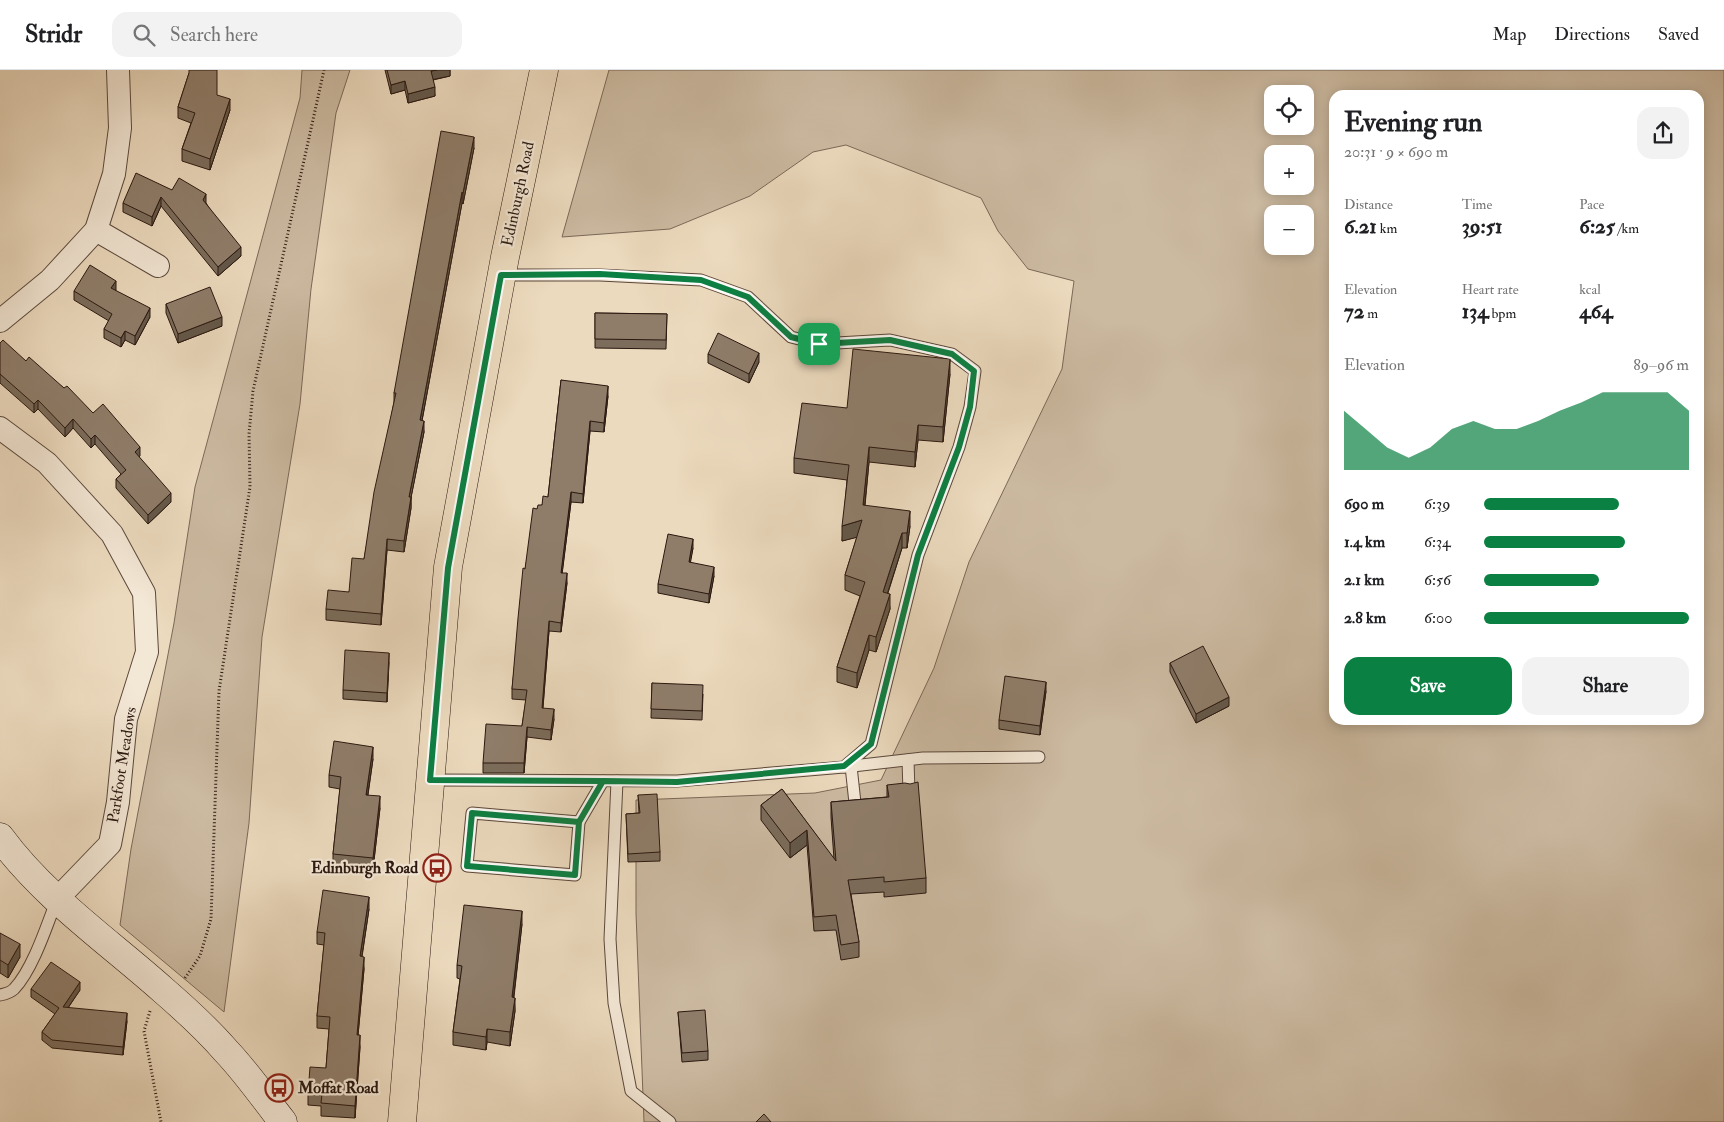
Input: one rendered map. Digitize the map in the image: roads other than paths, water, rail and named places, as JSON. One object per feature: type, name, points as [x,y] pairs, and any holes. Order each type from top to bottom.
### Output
[{"type":"main road","name":"Edinburgh Road","points":[[402,1122],[448,568],[501,275],[544,70]]},
{"type":"street","points":[[0,321],[50,280],[96,230],[114,174],[120,128],[118,70]]},
{"type":"street","points":[[96,230],[158,266]]},
{"type":"street","name":"Parkfoot Meadows","points":[[0,428],[47,463],[112,534],[144,593],[146,652],[126,719],[118,802],[110,844],[57,899]]},
{"type":"street","points":[[0,837],[57,899],[163,990],[227,1051],[283,1122]]},
{"type":"lane","points":[[501,275],[600,274],[701,280],[748,297],[791,337],[819,344],[890,340],[952,354],[974,371],[970,407],[959,447],[918,555],[871,744],[848,766]]},
{"type":"lane","points":[[430,780],[677,782],[923,758],[1039,758]]},
{"type":"lane","points":[[908,760],[909,792]]},
{"type":"lane","points":[[848,766],[855,803]]},
{"type":"lane","points":[[579,822],[472,813],[467,866],[575,875],[579,822],[603,781]]},
{"type":"lane","points":[[618,781],[610,939],[614,1003],[631,1091],[670,1122]]},
{"type":"lane","points":[[0,995],[7,994],[14,989],[32,963],[57,899]]},
{"type":"place","name":"Edinburgh Road","points":[[437,868]]},
{"type":"place","name":"Moffat Road","points":[[279,1088]]}]
